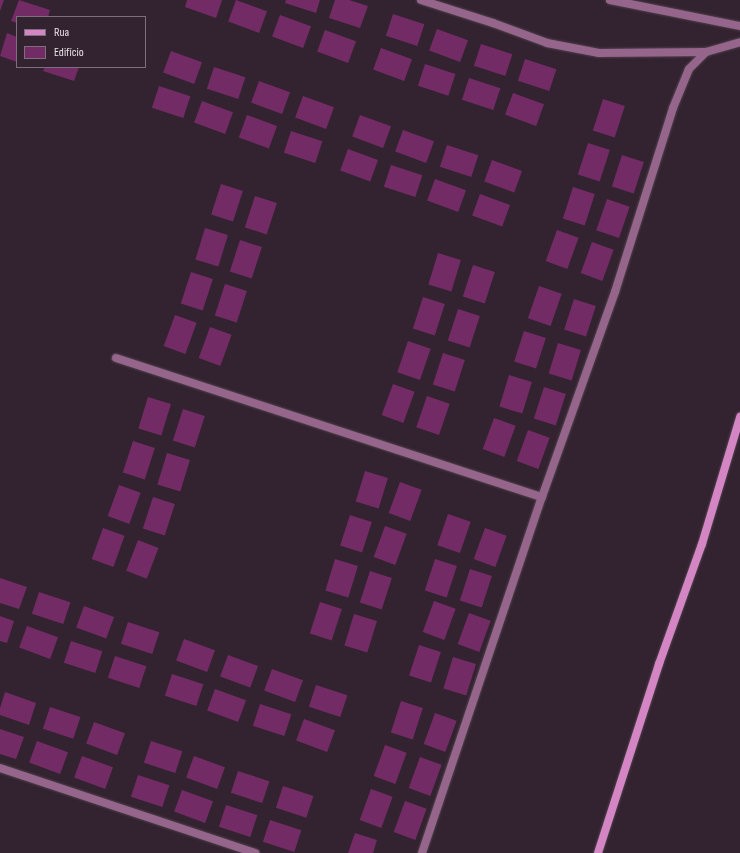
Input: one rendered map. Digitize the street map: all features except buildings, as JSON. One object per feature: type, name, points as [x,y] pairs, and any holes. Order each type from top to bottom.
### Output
[{"type":"street","points":[[421,0],[493,23],[547,43],[599,53],[706,52],[740,42]]},
{"type":"street","points":[[610,0],[740,26]]},
{"type":"street","points":[[422,853],[542,497],[615,292],[673,108],[689,69],[706,52]]},
{"type":"street","points":[[116,358],[542,497]]},
{"type":"street","points":[[598,853],[659,664],[702,544],[740,417]]},
{"type":"street","points":[[0,768],[255,853]]}]
